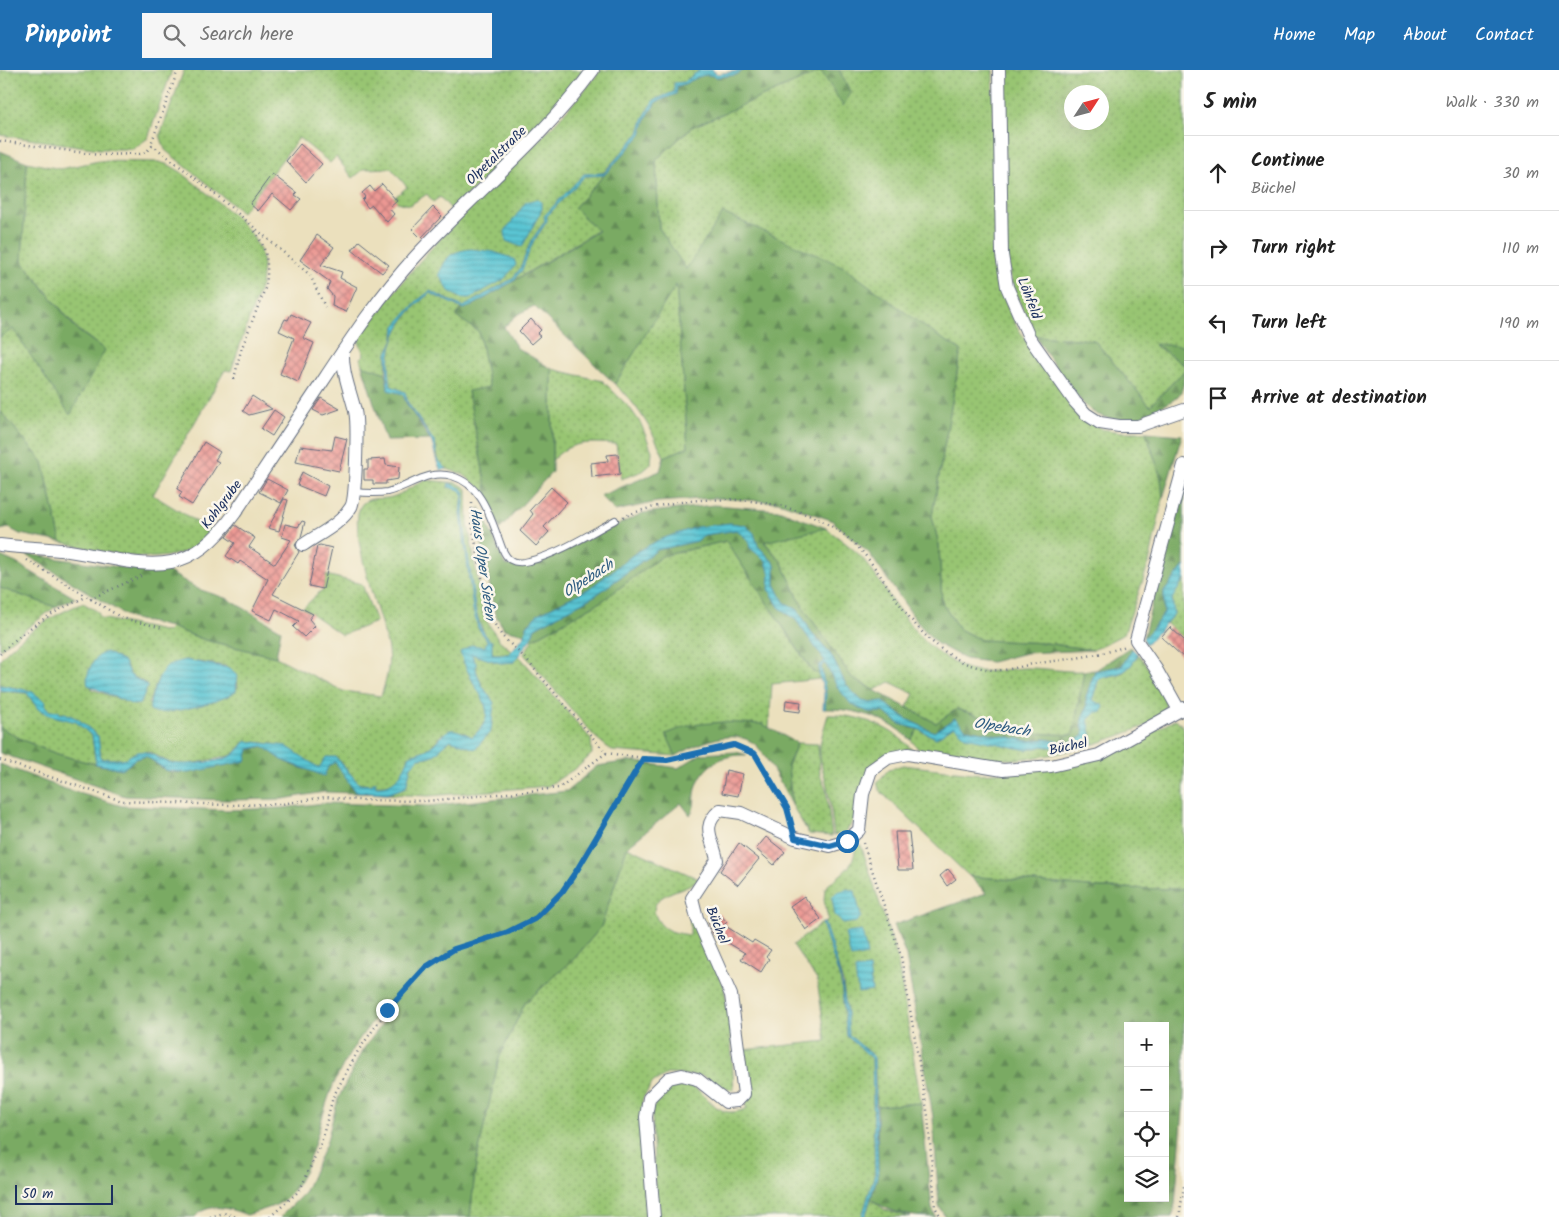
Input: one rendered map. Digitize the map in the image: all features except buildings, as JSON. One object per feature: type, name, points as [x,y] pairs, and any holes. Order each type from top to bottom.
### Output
[{"type":"street","name":"Olpetalstraße","points":[[415,256],[543,130],[577,93],[593,70]]},
{"type":"street","name":"Löhfeld","points":[[999,70],[1002,255],[1007,287],[1029,337],[1075,402],[1100,423],[1118,426],[1138,426],[1184,410]]},
{"type":"street","name":"Kohlgrube","points":[[4,546],[66,551],[133,563],[164,564],[182,560],[202,550],[220,534],[343,351],[415,256]]},
{"type":"street","points":[[303,545],[338,522],[353,504],[357,431],[356,412],[344,373],[343,351]]},
{"type":"street","points":[[1181,709],[1139,645],[1184,465]]},
{"type":"street","name":"Büchel","points":[[654,1217],[646,1117],[648,1098],[668,1078],[682,1076],[697,1080],[726,1102],[737,1101],[744,1094],[731,995],[697,918],[692,898],[717,860],[708,828],[712,817],[720,810],[741,814],[795,838],[830,846],[847,841],[859,830],[863,794],[871,770],[888,758],[908,754],[1003,770],[1051,766],[1099,755],[1160,723],[1181,709]]},
{"type":"lane","points":[[354,492],[372,494],[389,492],[423,476],[451,476],[471,486],[486,505],[504,552],[509,559],[516,562],[529,561],[553,552],[615,520]]},
{"type":"path","points":[[178,70],[151,144],[310,275],[324,307]]},
{"type":"path","points":[[0,140],[99,155],[140,154],[146,152],[153,145]]},
{"type":"path","points":[[234,379],[241,350],[266,286],[267,276],[268,262],[264,246],[249,224]]},
{"type":"path","points":[[471,486],[472,523],[489,615],[502,636],[524,657],[606,753],[643,759],[667,760],[734,745],[755,754],[787,808],[795,838]]},
{"type":"path","points":[[615,520],[644,508],[668,502],[715,500],[778,504],[804,512],[829,524],[864,554],[915,626],[934,645],[965,663],[994,670],[1101,655],[1139,645]]},
{"type":"path","points":[[4,546],[86,597],[130,621],[163,628]]},
{"type":"path","points":[[90,599],[142,576]]},
{"type":"path","points":[[0,654],[56,610],[86,597]]},
{"type":"path","points":[[0,760],[122,801],[228,805],[282,804],[325,797],[358,800],[427,800],[558,788],[606,753]]},
{"type":"path","points":[[270,1217],[300,1190],[320,1143],[333,1097],[358,1051],[387,1010],[426,967],[454,949],[508,932],[536,918],[562,892],[577,870],[643,759]]},
{"type":"path","points":[[859,830],[901,956],[928,1116],[935,1207],[941,1217]]},
{"type":"path","points":[[1179,1217],[1184,1186]]},
{"type":"path","points":[[210,1217],[224,1213],[237,1217]]},
{"type":"green space","points":[[0,70],[172,70],[148,138],[133,149],[100,149],[0,135]]},
{"type":"green space","points":[[184,70],[583,70],[544,119],[452,210],[440,197],[433,202],[427,194],[410,205],[397,202],[394,198],[407,187],[391,168],[364,169],[353,178],[336,157],[330,163],[299,138],[242,212],[165,150],[160,135]]},
{"type":"green space","points":[[601,70],[700,70],[674,92],[654,100],[644,117],[639,133],[603,173],[584,174],[545,216],[545,221],[531,241],[520,269],[512,279],[463,307],[430,291],[395,326],[394,339],[387,353],[386,373],[362,365],[360,358],[364,355],[358,339],[404,280],[465,213],[558,120]]},
{"type":"green space","points":[[744,70],[839,70],[851,93],[843,106],[821,71],[692,127],[656,160],[659,228],[686,269],[723,213],[844,267],[933,333],[961,350],[932,516],[939,545],[942,603],[959,629],[981,640],[1046,643],[1093,650],[1026,653],[991,662],[965,659],[936,643],[918,623],[869,553],[831,520],[779,502],[714,498],[657,502],[615,511],[600,496],[660,471],[664,457],[688,447],[676,285],[615,384],[534,306],[517,315],[504,327],[517,348],[552,369],[552,472],[500,529],[489,502],[468,391],[489,387],[479,332],[456,316],[462,308],[472,306],[598,231],[574,208],[641,135],[646,118],[656,102],[676,94],[677,86],[701,76],[736,75]]},
{"type":"green space","points":[[839,70],[993,70],[996,250],[1007,306],[1021,333],[1031,347],[1101,429],[1122,432],[1146,432],[1161,478],[1163,498],[1149,563],[1124,634],[1093,650],[1046,643],[981,640],[959,629],[942,603],[939,545],[932,516],[961,350],[723,213],[686,270],[659,228],[656,160],[692,127],[821,71],[851,93]]},
{"type":"green space","points":[[1004,70],[1184,70],[1184,346],[1155,345],[1184,365],[1184,371],[1150,406],[1094,340],[1035,336],[1012,286],[1006,255]]},
{"type":"green space","points":[[0,151],[27,162],[22,261],[77,330],[105,350],[70,415],[13,329],[0,337]]},
{"type":"green space","points":[[99,161],[159,162],[181,172],[235,216],[252,235],[260,250],[263,265],[261,285],[231,371],[225,370],[153,495],[215,533],[198,546],[180,553],[161,557],[121,555],[61,542],[43,462],[0,411],[0,337],[13,329],[105,350],[78,330],[22,261],[27,162],[60,169]]},
{"type":"green space","points":[[604,175],[574,208],[598,230],[510,283],[521,268],[544,226],[546,216],[585,176]]},
{"type":"green space","points":[[676,284],[688,447],[664,457],[643,418],[631,401],[615,384]]},
{"type":"green space","points":[[430,293],[462,308],[456,316],[479,331],[489,387],[468,392],[489,502],[479,487],[464,475],[447,469],[439,462],[435,443],[408,403],[405,393],[391,386],[390,358],[396,334],[409,313]]},
{"type":"green space","points":[[1035,336],[1094,340],[1150,406],[1184,371],[1182,390],[1172,401],[1141,417],[1121,420],[1103,417],[1093,412],[1078,397],[1062,377]]},
{"type":"green space","points":[[1154,344],[1184,346],[1184,365]]},
{"type":"green space","points":[[362,365],[386,373],[388,389],[403,394],[406,403],[430,440],[386,441]]},
{"type":"green space","points":[[552,369],[603,381],[630,408],[641,424],[652,451],[651,464],[643,471],[621,479],[616,444],[598,443],[581,444],[566,449],[552,461]]},
{"type":"green space","points":[[0,411],[43,462],[61,542],[20,534],[9,528],[0,530]]},
{"type":"green space","points":[[1146,432],[1182,435],[1163,498],[1161,478]]},
{"type":"green space","points":[[426,480],[458,483],[467,489],[468,524],[484,617],[499,640],[512,651],[509,654],[492,654],[488,642],[476,613],[472,590],[478,628],[487,640],[485,648],[460,653],[484,702],[486,715],[484,722],[472,737],[463,732],[442,734],[429,749],[411,755],[401,775],[392,783],[386,785],[359,784],[336,757],[319,769],[286,746],[246,741],[233,755],[186,765],[170,763],[148,751],[126,759],[101,759],[98,736],[78,719],[50,711],[31,691],[0,685],[0,659],[18,641],[60,613],[83,603],[97,611],[101,618],[168,632],[170,627],[205,640],[276,657],[343,691],[381,696],[389,658],[384,632],[360,549],[358,513],[366,501],[396,496]],"holes":[[[450,485],[461,488],[463,493],[460,490],[449,487]],[[463,493],[464,536],[461,514]],[[106,652],[124,662],[130,675],[145,683],[136,705],[91,689]],[[185,660],[226,666],[237,676],[238,687],[148,704],[164,671],[176,663]]]},
{"type":"green space","points":[[1184,481],[1184,566],[1164,592],[1164,613],[1143,638]]},
{"type":"green space","points":[[714,505],[778,510],[826,528],[764,542],[781,561],[803,607],[853,679],[936,723],[957,709],[1030,733],[1073,735],[1084,671],[1096,670],[1130,647],[1132,649],[1122,666],[1095,671],[1086,697],[1087,707],[1082,719],[1084,736],[1069,743],[1044,739],[1029,741],[966,729],[955,718],[934,732],[906,719],[882,701],[871,703],[861,701],[846,685],[831,655],[813,635],[798,610],[784,602],[775,584],[775,564],[758,546],[745,525],[638,551],[590,588],[538,614],[527,626],[525,634],[504,629],[495,614],[478,523],[480,507],[505,565],[527,567],[643,513]]},
{"type":"green space","points":[[826,528],[851,547],[864,560],[918,635],[946,658],[963,667],[979,671],[1027,668],[1084,671],[1073,735],[1030,733],[957,709],[936,723],[907,707],[914,694],[890,682],[875,690],[853,679],[803,607],[781,561],[764,541]]},
{"type":"green space","points":[[737,530],[748,540],[751,548],[766,561],[770,575],[769,589],[779,607],[796,620],[825,661],[819,666],[819,674],[813,672],[726,541],[662,556],[602,601],[533,639],[531,638],[535,628],[596,595],[657,550],[697,541],[704,535]]},
{"type":"green space","points":[[726,541],[812,671],[819,674],[820,679],[772,684],[769,728],[762,724],[667,734],[676,756],[612,751],[594,736],[524,654],[533,639],[602,601],[662,556]]},
{"type":"green space","points":[[25,554],[126,568],[164,569],[198,589],[228,599],[281,630],[276,657],[205,640],[170,627],[130,618]]},
{"type":"green space","points":[[0,556],[16,563],[75,598],[55,607],[0,588]]},
{"type":"green space","points":[[326,575],[362,584],[376,622],[342,635],[303,608],[323,589]]},
{"type":"green space","points":[[1184,579],[1184,639],[1166,623],[1174,614],[1172,598]]},
{"type":"green space","points":[[0,588],[55,607],[0,649]]},
{"type":"green space","points":[[470,653],[501,663],[514,662],[518,655],[591,739],[592,754],[579,766],[548,786],[429,796],[387,794],[406,787],[411,766],[419,758],[436,754],[451,740],[476,748],[494,703],[481,684]]},
{"type":"green space","points":[[1138,654],[1156,680],[1165,701],[1165,707],[1160,716],[1139,728],[1074,750],[1018,759],[981,758],[920,751],[911,740],[918,729],[936,738],[954,726],[1027,750],[1043,746],[1067,749],[1093,743],[1088,720],[1096,712],[1092,700],[1099,678],[1112,676],[1126,670]]},
{"type":"green space","points":[[826,663],[838,688],[868,712],[884,712],[900,724],[918,729],[911,740],[892,726],[871,716],[848,710],[825,709],[821,666]]},
{"type":"green space","points":[[0,691],[27,693],[38,709],[76,722],[92,736],[96,764],[46,750],[0,727]]},
{"type":"green space","points":[[828,715],[851,717],[875,724],[896,735],[913,751],[883,757],[856,817],[846,832],[834,835],[820,751]]},
{"type":"green space","points":[[1176,719],[1184,728],[1184,889],[1100,888],[969,876],[880,791],[877,783],[889,769],[903,765],[981,774],[1028,770],[1132,743]]},
{"type":"green space","points":[[722,722],[762,724],[797,743],[788,766],[792,805],[765,756],[756,745],[737,737],[727,737],[705,742],[676,756],[666,734],[690,725]]},
{"type":"green space","points":[[0,727],[44,749],[91,763],[123,769],[135,759],[147,756],[165,770],[176,773],[214,765],[263,746],[289,763],[307,770],[316,770],[335,762],[355,791],[387,794],[324,792],[283,799],[226,800],[125,796],[0,753]]},
{"type":"green space","points":[[797,743],[818,744],[820,774],[826,789],[832,836],[809,834],[792,805],[788,766]]},
{"type":"green space","points":[[736,752],[747,755],[730,756],[722,759],[715,762],[703,773],[696,789],[694,805],[690,815],[681,803],[627,847],[601,927],[574,959],[525,1003],[499,1058],[476,1164],[470,1217],[280,1217],[304,1193],[326,1144],[338,1099],[362,1051],[386,1019],[379,1014],[357,1043],[338,1074],[305,1169],[290,1194],[280,1203],[247,1215],[227,1209],[213,1208],[201,1212],[195,1217],[0,1217],[0,764],[62,788],[122,806],[227,810],[283,808],[324,803],[428,806],[567,791],[597,766],[630,761],[678,768],[701,754]]},
{"type":"green space","points":[[861,845],[897,957],[921,1103],[877,1106],[874,1057],[849,1035],[843,982],[824,923],[828,919],[824,900],[825,888],[849,866],[856,846]]},
{"type":"green space","points":[[627,847],[699,879],[661,898],[656,903],[654,910],[657,919],[663,927],[671,931],[690,935],[690,912],[724,986],[730,1024],[734,1090],[728,1089],[703,1076],[667,1074],[652,1083],[642,1100],[647,1217],[470,1217],[476,1164],[499,1058],[525,1003],[574,959],[601,927]]},
{"type":"green space","points":[[969,876],[1100,888],[1184,889],[1184,1095],[1175,1204],[1172,1217],[945,1217],[939,1206],[933,1117],[906,956],[894,925],[986,893]]},
{"type":"green space","points":[[822,923],[841,982],[847,1036],[872,1058],[875,1173],[862,1217],[656,1217],[652,1115],[657,1099],[662,1093],[675,1085],[690,1086],[723,1111],[743,1110],[746,1109],[747,1088],[743,1050],[826,1041],[817,980],[793,945]]},
{"type":"green space","points":[[921,1103],[932,1209],[936,1217],[902,1214],[886,1208],[871,1199],[878,1173],[877,1106]]},
{"type":"green space","points":[[871,1199],[885,1210],[911,1217],[865,1217]]},
{"type":"water","points":[[700,70],[712,70],[717,74],[744,70],[736,75],[701,76],[677,86],[676,94],[656,102],[646,118],[641,135],[604,175],[585,176],[547,216],[547,221],[533,242],[522,270],[513,281],[472,306],[463,309],[430,293],[409,312],[394,339],[395,326],[417,301],[430,291],[463,307],[512,279],[520,269],[531,241],[545,221],[544,216],[584,174],[604,173],[639,133],[644,117],[654,100],[674,92],[674,83],[684,82]]},
{"type":"water","points":[[537,199],[542,203],[542,209],[522,247],[506,241],[505,231],[526,202]]},
{"type":"water","points":[[471,249],[494,252],[514,259],[516,265],[503,280],[470,298],[461,298],[449,291],[439,274],[450,256],[454,253]]},
{"type":"water","points":[[394,339],[389,371],[391,386],[405,392],[408,403],[435,443],[437,459],[447,469],[441,470],[439,467],[432,443],[409,407],[403,394],[388,390],[387,353]]},
{"type":"water","points":[[449,483],[461,488],[465,492],[463,514],[475,609],[480,627],[489,640],[492,641],[492,654],[509,654],[525,635],[527,626],[538,614],[590,588],[638,551],[661,539],[697,527],[730,523],[745,525],[754,533],[758,546],[775,564],[775,584],[784,602],[798,610],[813,635],[831,655],[846,685],[862,701],[871,703],[882,701],[906,719],[934,732],[955,718],[966,729],[1029,741],[1044,739],[1069,743],[1084,736],[1082,719],[1087,707],[1086,697],[1095,671],[1122,666],[1132,649],[1138,654],[1126,670],[1118,674],[1099,678],[1092,700],[1104,706],[1102,712],[1096,712],[1088,720],[1093,743],[1067,749],[1043,746],[1027,750],[966,737],[954,726],[936,738],[918,729],[900,724],[884,712],[868,712],[851,704],[838,688],[825,663],[821,667],[826,693],[825,709],[823,709],[824,693],[819,666],[825,661],[796,620],[779,607],[769,589],[770,575],[766,561],[750,548],[748,540],[737,530],[704,535],[697,541],[657,550],[596,595],[535,628],[531,638],[514,662],[500,663],[471,654],[476,663],[476,670],[481,684],[494,703],[491,731],[475,749],[451,740],[436,754],[419,758],[411,766],[406,787],[387,794],[355,792],[335,762],[328,767],[324,776],[282,760],[263,746],[249,749],[246,761],[188,773],[166,770],[146,756],[135,759],[123,769],[96,764],[92,736],[76,722],[49,715],[38,709],[27,693],[0,690],[0,685],[31,691],[46,702],[45,706],[50,711],[59,711],[60,714],[65,713],[78,719],[98,736],[101,759],[126,759],[132,754],[144,752],[171,763],[203,763],[233,755],[246,741],[286,746],[319,768],[326,757],[336,757],[359,784],[371,785],[376,781],[375,786],[382,786],[393,782],[405,767],[410,755],[427,749],[436,743],[447,731],[456,730],[472,737],[485,722],[487,715],[484,702],[460,652],[471,645],[485,647],[487,640],[478,628],[473,610],[461,514],[463,493],[460,490],[448,487]]},
{"type":"water","points":[[1184,566],[1184,579],[1172,599],[1174,614],[1146,645],[1143,638],[1164,613],[1164,592]]},
{"type":"water","points":[[106,652],[124,662],[130,675],[148,686],[140,704],[133,705],[88,685],[87,681],[91,666],[98,657]]},
{"type":"water","points":[[185,660],[230,668],[237,676],[236,691],[220,699],[195,707],[168,712],[151,712],[150,703],[163,671],[170,664]]},
{"type":"water","points":[[848,889],[855,891],[861,917],[856,922],[843,924],[835,915],[832,897],[837,892]]},
{"type":"water","points":[[822,923],[824,923],[829,937],[841,978],[849,1035],[874,1057],[878,1173],[865,1217],[862,1217],[875,1173],[872,1058],[847,1036],[841,982]]},
{"type":"water","points":[[862,931],[867,955],[851,958],[845,933]]},
{"type":"water","points":[[869,968],[872,991],[858,993],[855,970]]},
{"type":"route","points":[[387,1010],[426,967],[454,949],[508,932],[536,918],[562,892],[577,870],[643,759],[667,760],[734,745],[755,754],[787,808],[795,838],[830,846],[847,841]]},
{"type":"water label","name":"Haus Olper Siefen","points":[[483,564]]},
{"type":"water label","name":"Olpebach","points":[[588,578]]},
{"type":"water label","name":"Olpebach","points":[[1002,727]]}]
